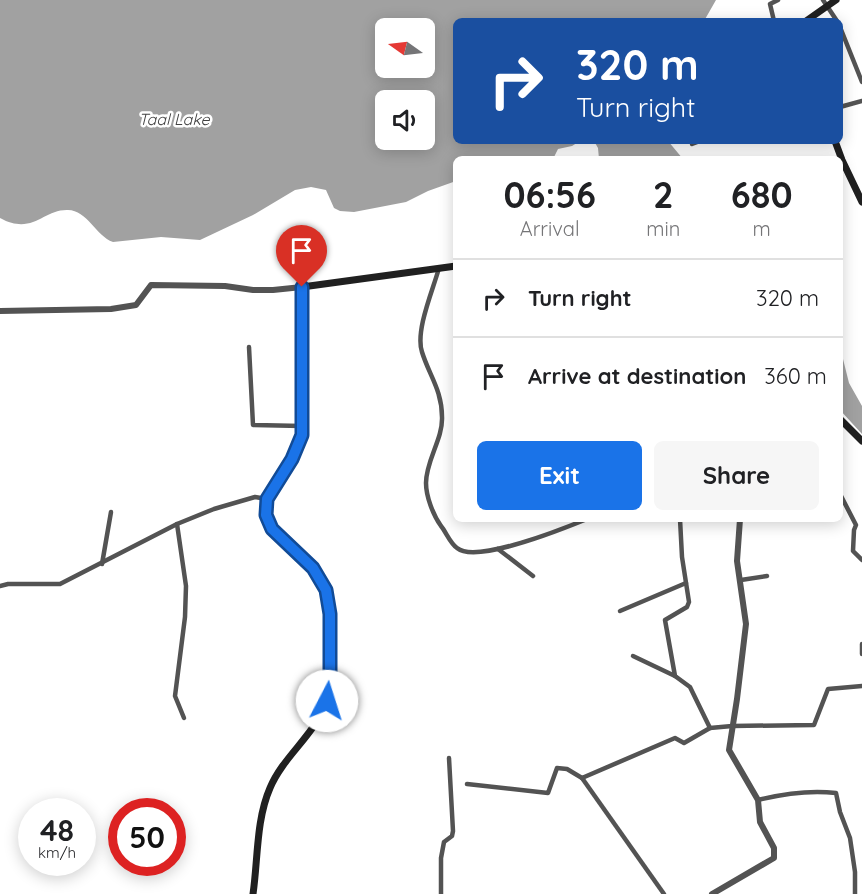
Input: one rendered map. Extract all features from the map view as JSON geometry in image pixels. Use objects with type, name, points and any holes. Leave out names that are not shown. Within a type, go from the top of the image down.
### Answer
[{"type":"main road","points":[[809,18],[825,3],[836,0]]},
{"type":"main road","points":[[843,162],[862,202]]},
{"type":"main road","points":[[253,894],[260,827],[269,790],[278,773],[317,723],[330,689],[330,614],[326,590],[313,568],[268,524],[266,515],[267,499],[296,450],[302,435],[302,287],[453,266]]},
{"type":"main road","points":[[843,421],[862,441]]},
{"type":"street","points":[[773,18],[770,4],[778,0]]},
{"type":"street","points":[[825,3],[835,18]]},
{"type":"street","points":[[843,34],[862,82]]},
{"type":"street","points":[[843,106],[862,100]]},
{"type":"street","points":[[439,268],[422,326],[421,350],[436,383],[442,414],[442,423],[426,483],[437,520],[457,548],[469,552],[498,549],[550,535],[580,522]]},
{"type":"street","points":[[0,311],[111,309],[136,305],[151,285],[273,290],[302,287]]},
{"type":"street","points":[[249,347],[253,424],[302,426]]},
{"type":"street","points":[[0,586],[60,584],[177,524],[214,509],[255,497],[267,499]]},
{"type":"street","points":[[843,500],[856,525]]},
{"type":"street","points":[[102,564],[111,512]]},
{"type":"street","points":[[862,519],[856,525],[852,542],[853,551],[862,560]]},
{"type":"street","points":[[675,676],[665,620],[687,607],[689,602],[680,522]]},
{"type":"street","points":[[712,894],[774,858],[774,848],[760,822],[758,800],[729,750],[746,624],[737,561],[740,522]]},
{"type":"street","points":[[177,524],[186,586],[185,617],[175,696],[184,718]]},
{"type":"street","points":[[498,549],[533,576]]},
{"type":"street","points":[[741,580],[767,576]]},
{"type":"street","points":[[620,611],[686,583]]},
{"type":"street","points":[[862,644],[862,654]]},
{"type":"street","points":[[633,656],[675,676],[690,687],[710,728]]},
{"type":"street","points":[[582,778],[675,738],[684,743],[710,728],[814,725],[828,689],[862,686]]},
{"type":"street","points":[[441,894],[441,853],[444,842],[452,836],[453,831],[449,759]]},
{"type":"street","points":[[467,784],[548,793],[557,768],[567,769],[582,778],[664,894]]},
{"type":"street","points":[[758,800],[820,792],[836,793],[840,812],[850,838],[855,872],[855,894]]},
{"type":"water","name":"Taal Lake","points":[[0,0],[716,0],[706,18],[453,18],[453,144],[575,144],[558,149],[554,156],[453,156],[453,182],[406,202],[354,212],[334,208],[326,190],[311,187],[295,190],[253,215],[200,240],[161,237],[113,242],[101,234],[81,214],[68,210],[51,213],[29,223],[21,224],[0,218]]},
{"type":"water","points":[[596,144],[670,144],[680,156],[599,156]]},
{"type":"water","points":[[843,359],[849,383],[862,406],[862,434],[843,413]]},
{"type":"route","points":[[302,287],[302,435],[292,459],[267,499],[266,515],[272,529],[313,568],[321,578],[326,590],[330,614],[330,689],[327,701]]}]
